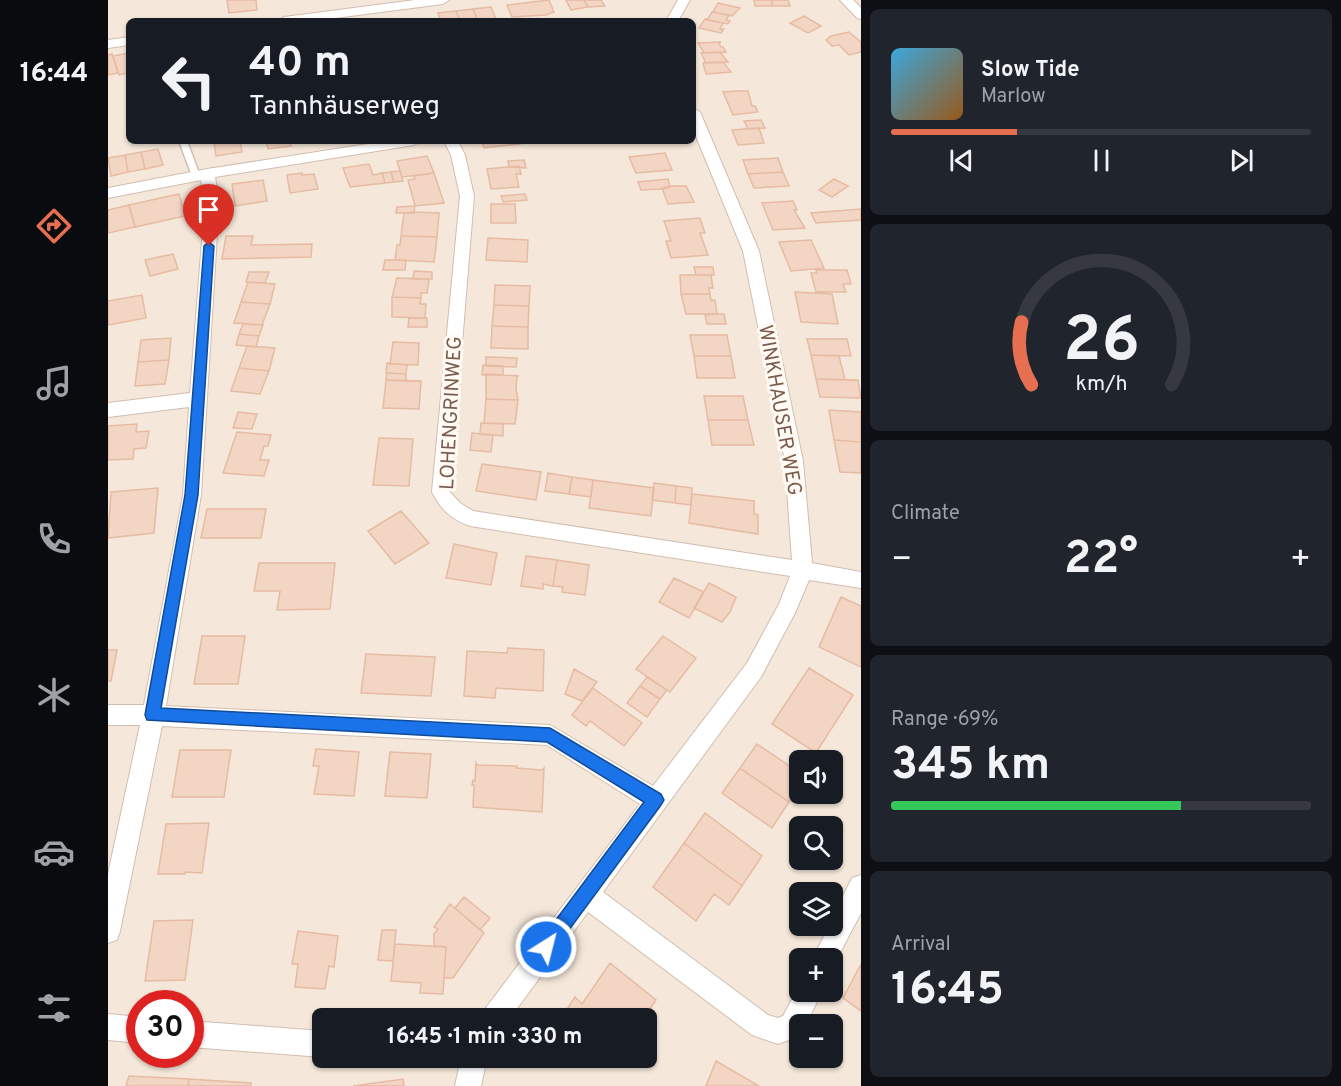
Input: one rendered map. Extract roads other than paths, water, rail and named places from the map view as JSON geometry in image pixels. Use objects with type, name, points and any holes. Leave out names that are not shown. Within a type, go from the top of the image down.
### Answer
[{"type":"street","points":[[307,18],[443,0]]},
{"type":"street","points":[[674,18],[684,0]]},
{"type":"street","points":[[846,0],[861,15]]},
{"type":"street","points":[[108,44],[126,41]]},
{"type":"street","name":"WINKHAUSER WEG","points":[[501,1008],[754,670],[788,607],[803,569],[794,461],[751,251],[696,119]]},
{"type":"street","points":[[108,193],[202,175],[395,144]]},
{"type":"street","name":"LOHENGRINWEG","points":[[452,144],[458,155],[466,196],[441,492],[447,504],[457,513],[470,518],[861,580]]},
{"type":"street","points":[[108,932],[153,715],[192,495],[212,202],[202,175]]},
{"type":"street","points":[[108,410],[198,399]]},
{"type":"street","points":[[108,716],[153,715],[550,735],[656,800]]},
{"type":"street","points":[[831,948],[861,886]]},
{"type":"street","points":[[585,894],[760,1026],[778,1031],[792,1026],[804,1002]]},
{"type":"street","points":[[108,1028],[126,1029]]},
{"type":"street","points":[[204,1035],[312,1043]]},
{"type":"street","points":[[468,1086],[472,1068]]},
{"type":"lane","points":[[185,144],[202,175]]}]
